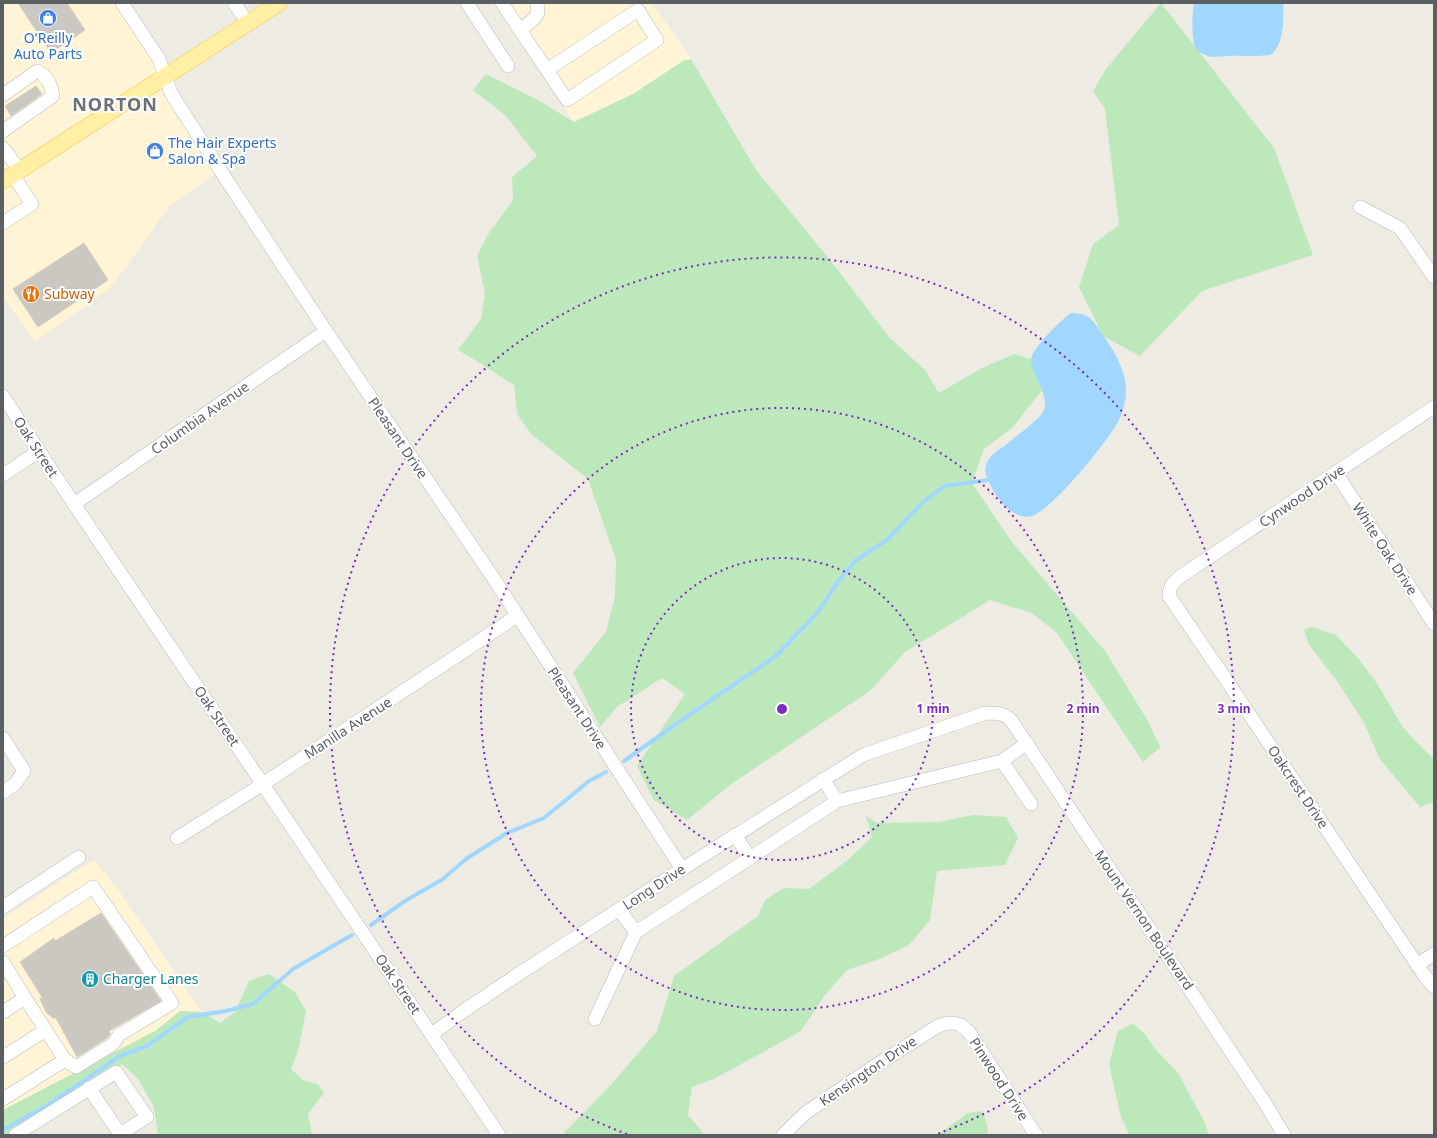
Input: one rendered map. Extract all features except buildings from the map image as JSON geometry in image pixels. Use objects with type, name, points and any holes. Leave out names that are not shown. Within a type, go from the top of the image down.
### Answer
[{"type":"main road","points":[[9,176],[279,3]]},
{"type":"street","name":"Pleasant Drive","points":[[122,3],[159,59],[164,77],[171,93],[181,109],[326,331],[446,507],[682,869]]},
{"type":"street","points":[[234,3],[248,23]]},
{"type":"street","points":[[467,3],[508,66]]},
{"type":"street","points":[[502,3],[567,100],[657,40],[638,10],[547,70]]},
{"type":"street","points":[[520,30],[534,19],[538,13],[537,3]]},
{"type":"street","points":[[3,95],[37,72],[43,74],[51,84],[53,96],[3,131]]},
{"type":"street","points":[[3,148],[6,150],[9,176],[32,204],[3,223]]},
{"type":"street","points":[[1360,207],[1400,228],[1434,277]]},
{"type":"street","name":"Columbia Avenue","points":[[74,504],[326,331]]},
{"type":"street","name":"Oak Street","points":[[3,396],[74,504],[432,1034]]},
{"type":"street","name":"Cynwood Drive","points":[[1171,585],[1181,576],[1434,407]]},
{"type":"street","points":[[3,475],[39,451]]},
{"type":"street","name":"White Oak Drive","points":[[1336,473],[1434,624]]},
{"type":"street","name":"Oakcrest Drive","points":[[1171,585],[1169,596],[1232,687],[1417,965],[1434,988]]},
{"type":"street","name":"Manilla Avenue","points":[[177,838],[263,784],[517,616]]},
{"type":"street","name":"Long Drive","points":[[432,1034],[471,1006],[682,869],[863,755],[986,713],[996,713]]},
{"type":"street","name":"Mount Vernon Boulevard","points":[[996,713],[1005,714],[1012,720],[1267,1106],[1284,1135]]},
{"type":"street","points":[[3,738],[24,771],[15,784],[3,792]]},
{"type":"street","points":[[595,1019],[636,932],[837,801],[1002,761],[1027,743]]},
{"type":"street","points":[[1002,761],[1031,804]]},
{"type":"street","points":[[824,779],[837,801]]},
{"type":"street","points":[[735,835],[750,858]]},
{"type":"street","points":[[3,907],[79,857]]},
{"type":"street","points":[[3,946],[93,887],[172,1003],[119,1035],[114,1044],[76,1067],[65,1060],[3,962]]},
{"type":"street","points":[[619,910],[636,932]]},
{"type":"street","points":[[1417,965],[1434,954]]},
{"type":"street","points":[[3,1012],[25,998]]},
{"type":"street","name":"Kensington Drive","points":[[784,1135],[796,1121],[807,1112],[930,1031],[947,1023],[961,1025]]},
{"type":"street","name":"Pinwood Drive","points":[[961,1025],[969,1032],[1036,1135]]},
{"type":"street","points":[[3,1057],[46,1030]]},
{"type":"street","points":[[432,1034],[499,1135]]},
{"type":"street","points":[[3,1099],[65,1060]]},
{"type":"street","points":[[14,1135],[88,1088],[116,1072],[147,1117],[120,1134],[88,1088]]},
{"type":"shaded area","points":[[3,3],[122,3],[220,170],[169,207],[111,288],[35,342],[3,297]]},
{"type":"shaded area","points":[[493,3],[652,3],[691,59],[683,61],[633,94],[574,122]]},
{"type":"shaded area","points":[[94,860],[117,888],[202,1012],[180,1011],[155,1031],[3,1110],[3,918]]},
{"type":"green space","points":[[1161,3],[1274,148],[1313,255],[1202,291],[1140,356],[1103,336],[1079,287],[1093,244],[1119,225],[1105,109],[1093,91],[1106,69]]},
{"type":"green space","points":[[691,59],[756,170],[830,260],[889,337],[925,370],[939,393],[980,369],[1014,354],[1031,359],[1035,374],[1042,390],[1012,428],[984,449],[972,483],[1011,541],[1105,651],[1148,721],[1160,747],[1143,762],[1057,633],[1032,613],[990,600],[905,652],[871,690],[730,785],[687,820],[654,800],[637,766],[685,694],[662,678],[617,707],[600,727],[573,673],[606,632],[615,596],[616,560],[588,479],[531,434],[517,414],[514,385],[458,350],[481,319],[485,293],[477,256],[489,233],[513,200],[512,177],[537,156],[506,116],[473,90],[486,74],[538,100],[574,122],[633,94],[683,61]]},
{"type":"green space","points":[[1312,627],[1336,635],[1358,658],[1378,685],[1402,726],[1434,759],[1434,802],[1420,807],[1380,759],[1363,721],[1337,681],[1309,645],[1304,630]]},
{"type":"green space","points":[[973,815],[1006,817],[1018,838],[1005,865],[937,871],[930,920],[909,945],[877,960],[847,970],[824,996],[801,1031],[714,1079],[692,1087],[688,1115],[705,1135],[562,1135],[610,1086],[657,1031],[674,976],[758,916],[765,900],[784,888],[809,889],[849,859],[872,837],[866,816],[877,823],[939,822]]},
{"type":"green space","points":[[269,974],[295,992],[306,1011],[298,1051],[291,1069],[304,1081],[318,1084],[324,1093],[308,1114],[312,1135],[158,1135],[154,1107],[138,1079],[122,1064],[10,1133],[3,1135],[3,1110],[155,1031],[180,1011],[202,1012],[220,1023],[235,1012],[249,981]]},
{"type":"green space","points":[[1133,1024],[1145,1034],[1156,1050],[1178,1073],[1204,1121],[1209,1135],[1129,1135],[1120,1114],[1109,1064],[1118,1031]]},
{"type":"green space","points":[[983,1111],[988,1129],[987,1135],[937,1135],[968,1113]]},
{"type":"water","points":[[1194,3],[1283,3],[1282,29],[1277,48],[1270,55],[1259,56],[1212,57],[1201,53],[1196,49],[1193,39],[1192,20]]},
{"type":"water","points":[[1071,313],[1084,315],[1092,320],[1113,350],[1120,363],[1126,384],[1124,406],[1119,420],[1104,443],[1066,488],[1041,511],[1032,516],[1022,516],[1007,508],[997,496],[986,475],[986,464],[995,453],[1031,425],[1043,412],[1045,400],[1034,372],[1031,359],[1042,341],[1054,327]]},
{"type":"waterway","points":[[624,761],[776,656],[818,612],[837,583],[856,560],[887,540],[923,502],[945,486],[988,480]]},
{"type":"waterway","points":[[371,925],[405,901],[443,879],[466,859],[507,833],[544,818],[589,781],[606,772]]},
{"type":"waterway","points":[[3,1130],[48,1105],[120,1056],[147,1046],[188,1017],[226,1011],[253,1004],[293,969],[352,935]]},
{"type":"place","name":"O'Reilly Auto Parts","points":[[48,18]]},
{"type":"place","name":"The Hair Experts Salon & Spa","points":[[155,151]]},
{"type":"place","name":"Subway","points":[[31,294]]},
{"type":"place","name":"Charger Lanes","points":[[90,979]]},
{"type":"district","name":"NORTON","points":[[115,105]]}]
